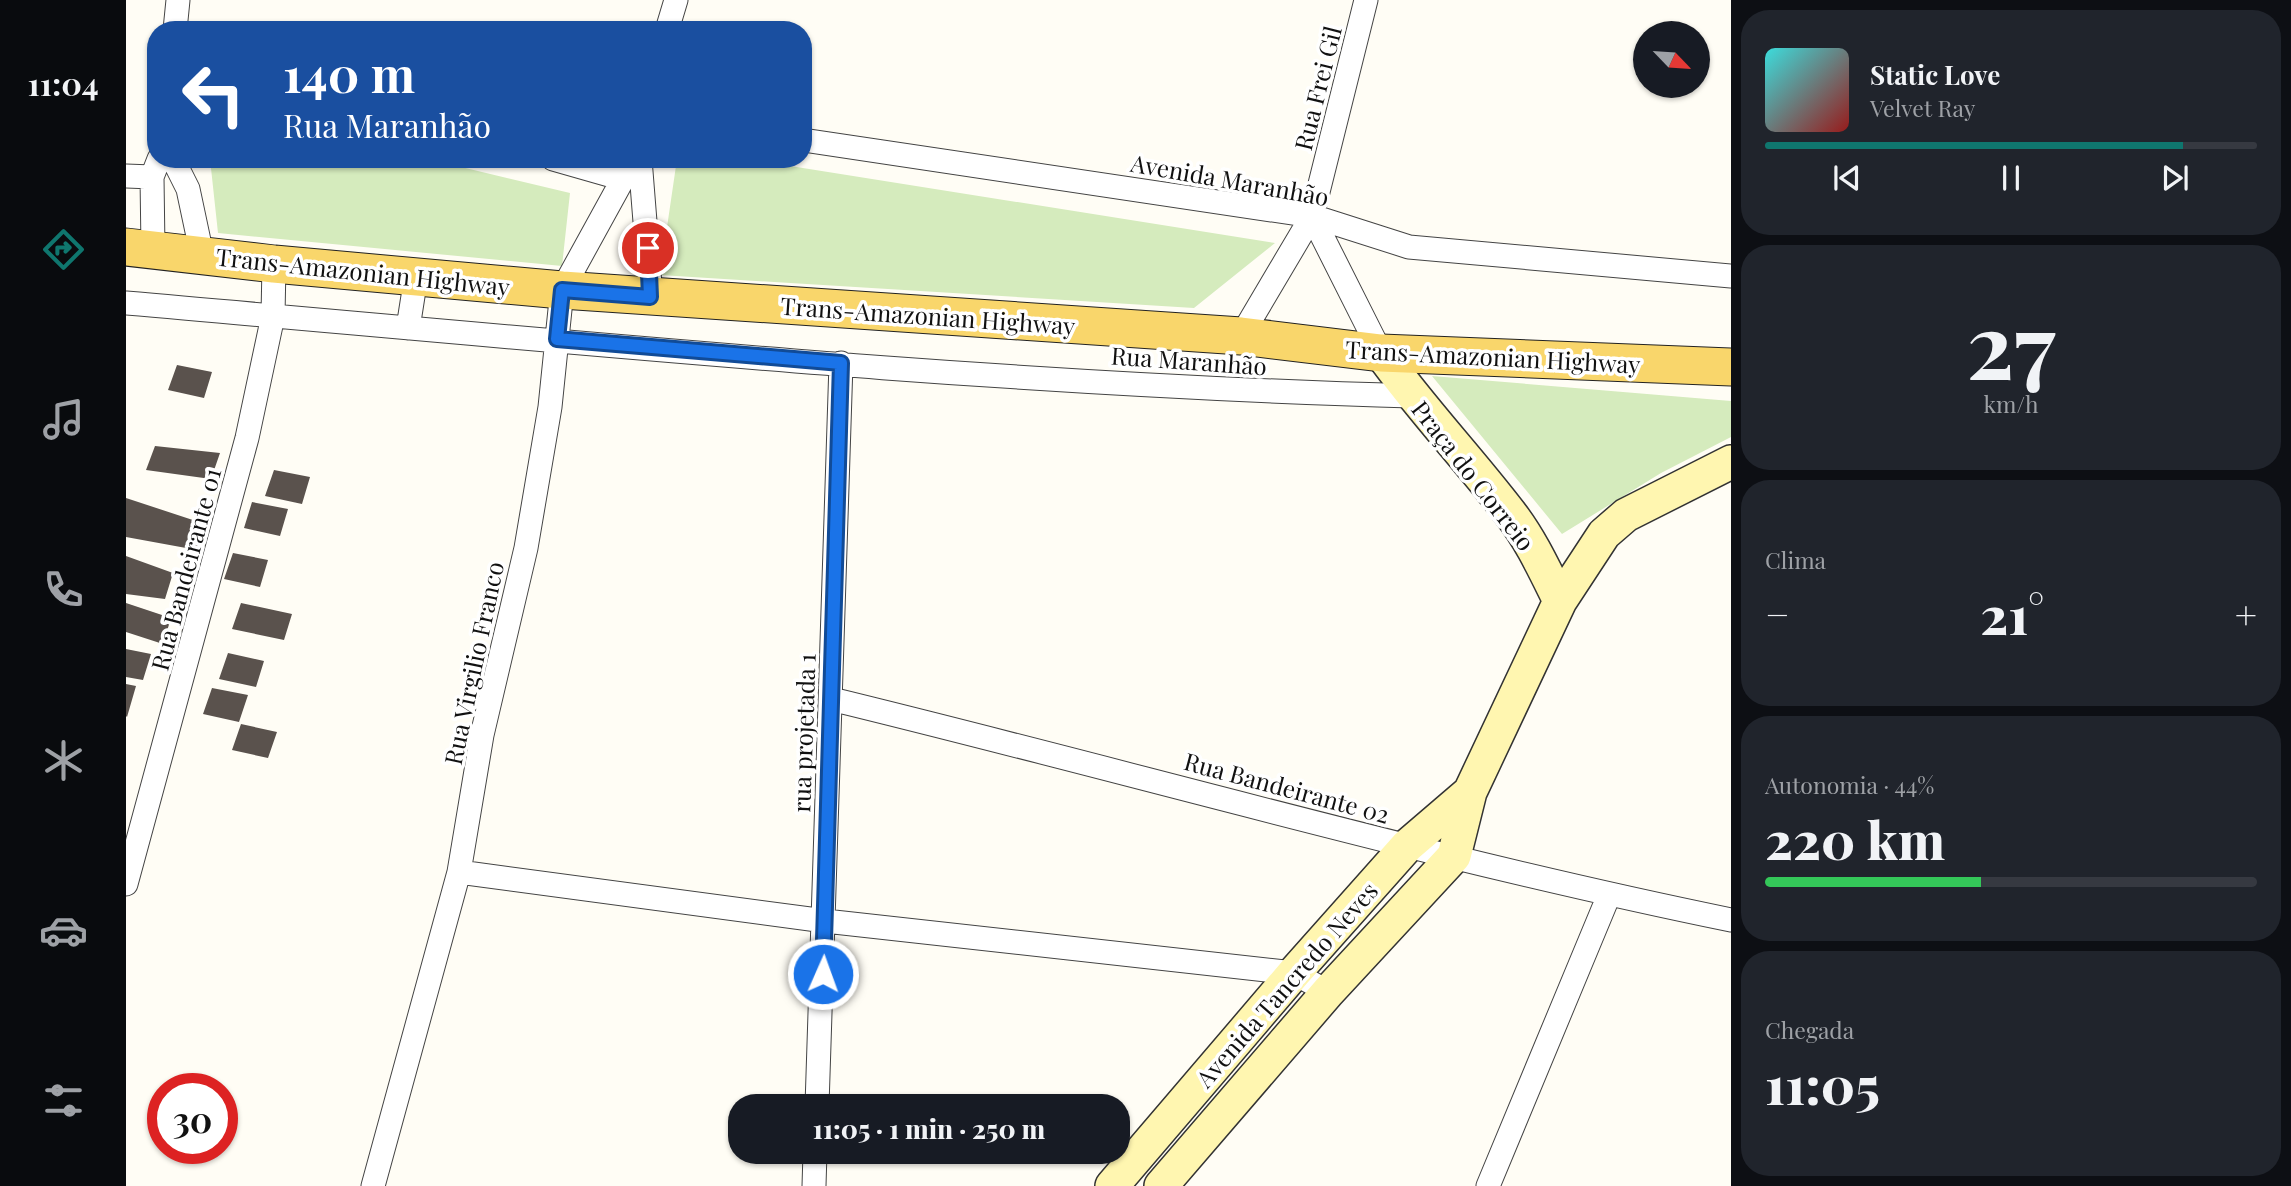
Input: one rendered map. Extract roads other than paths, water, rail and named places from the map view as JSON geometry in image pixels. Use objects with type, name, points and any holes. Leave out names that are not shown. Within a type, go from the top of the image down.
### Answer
[{"type":"main road","name":"Trans-Amazonian Highway","points":[[140,248],[274,264],[562,290],[1241,336],[1381,353],[1731,367]]},
{"type":"main road","name":"Praça do Correio","points":[[1381,353],[1412,396],[1511,514],[1538,555],[1560,601]]},
{"type":"main road","name":"Avenida Tancredo Neves","points":[[1161,1186],[1328,992],[1454,856],[1470,792],[1560,601],[1597,544],[1626,515],[1731,462]]},
{"type":"main road","name":"Avenida Tancredo Neves","points":[[1112,1186],[1294,973],[1408,846],[1470,792]]},
{"type":"street","points":[[176,21],[178,0]]},
{"type":"street","points":[[670,21],[676,0]]},
{"type":"street","name":"Rua Frei Gil","points":[[1241,336],[1312,216],[1366,0]]},
{"type":"street","name":"Avenida Maranhão","points":[[812,140],[1312,216],[1409,247],[1731,276]]},
{"type":"street","points":[[126,176],[155,168],[140,248]]},
{"type":"street","points":[[178,168],[188,189],[202,255]]},
{"type":"street","points":[[641,168],[650,297]]},
{"type":"street","name":"Rua Virgilio Franco","points":[[373,1186],[459,872],[482,735],[526,548],[550,407],[562,290],[629,169]]},
{"type":"street","points":[[1312,216],[1381,353]]},
{"type":"street","name":"Rua Bandeirante 01","points":[[126,884],[247,438],[273,316],[274,264]]},
{"type":"street","points":[[408,328],[416,277]]},
{"type":"street","name":"Rua Maranhão","points":[[126,303],[841,363],[1251,391],[1412,396]]},
{"type":"street","name":"rua projetada 1","points":[[818,1094],[841,363]]},
{"type":"street","name":"Rua Bandeirante 02","points":[[831,699],[1408,846],[1609,895],[1731,920]]},
{"type":"street","points":[[459,872],[825,921],[1294,973],[1328,992]]},
{"type":"street","points":[[1488,1186],[1609,895]]},
{"type":"street","points":[[814,1186],[815,1164]]}]
